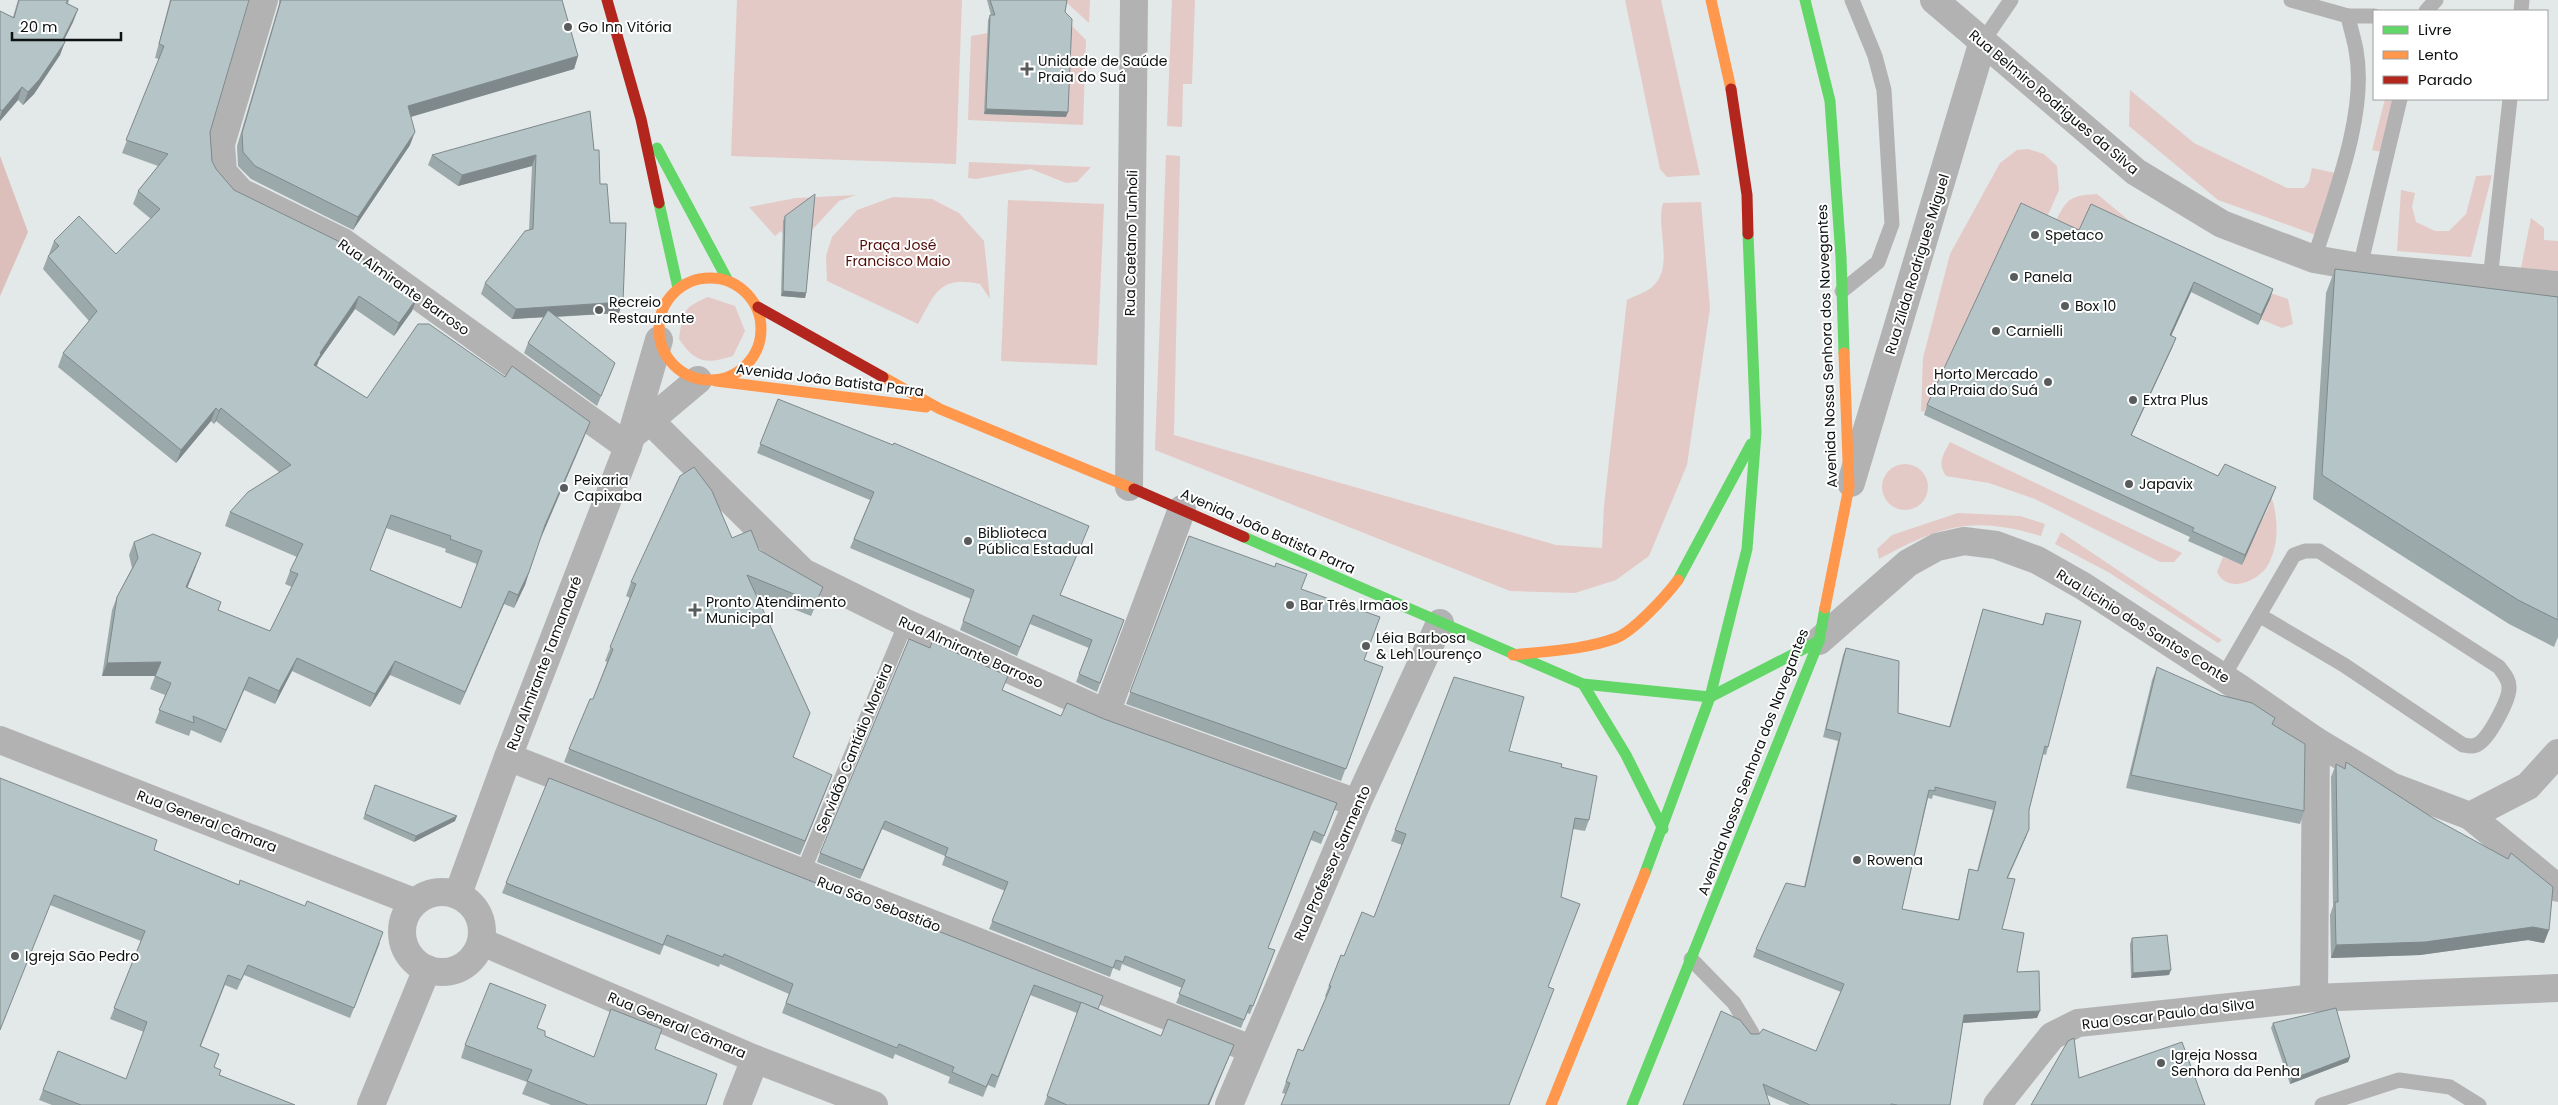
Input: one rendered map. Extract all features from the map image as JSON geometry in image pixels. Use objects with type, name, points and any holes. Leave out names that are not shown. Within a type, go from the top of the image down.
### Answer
[{"type":"main road","points":[[607,0],[640,118],[678,288]]},
{"type":"main road","points":[[1550,1105],[1662,829],[1710,697],[1747,548],[1756,433],[1747,195],[1732,95],[1711,0]]},
{"type":"main road","name":"Avenida Nossa Senhora dos Navegantes","points":[[1632,1105],[1819,641],[1849,487],[1842,291],[1830,101],[1806,0]]},
{"type":"main road","points":[[640,118],[727,279]]},
{"type":"main road","points":[[704,277],[727,279],[747,292],[758,308],[762,330],[758,350],[738,373],[707,380],[682,373],[665,355],[659,340],[660,318],[666,301],[678,288],[704,277]]},
{"type":"main road","name":"Avenida João Batista Parra","points":[[758,308],[940,409],[1129,486],[1583,684],[1710,697]]},
{"type":"main road","name":"Avenida João Batista Parra","points":[[707,380],[940,409]]},
{"type":"main road","points":[[1513,655],[1589,645],[1618,637],[1656,606],[1678,581],[1756,433]]},
{"type":"main road","points":[[1710,697],[1819,641]]},
{"type":"main road","points":[[1583,684],[1610,724],[1632,763],[1662,829]]},
{"type":"street","name":"Rua Almirante Barroso","points":[[264,0],[220,144],[223,172],[241,192],[342,242],[638,428],[803,572],[906,623],[1106,713],[1357,803]]},
{"type":"street","name":"Rua Caetano Tunholi","points":[[1129,486],[1134,0]]},
{"type":"street","name":"Rua Belmiro Rodrigues da Silva","points":[[1934,0],[2136,172],[2222,224],[2314,259],[2360,267],[2558,285]]},
{"type":"street","name":"Rua Zilda Rodrigues Miguel","points":[[1849,487],[1982,41]]},
{"type":"street","name":"Rua Almirante Tamandaré","points":[[458,894],[508,757],[638,428],[659,340]]},
{"type":"street","name":"Rua Almirante Tamandaré","points":[[638,428],[707,380]]},
{"type":"street","points":[[1106,713],[1182,509]]},
{"type":"street","name":"Rua Licinio dos Santos Conte","points":[[1819,641],[1908,563],[1937,547],[1964,541],[1996,545],[2037,560],[2083,586],[2223,677],[2316,741],[2391,786],[2470,816],[2558,888]]},
{"type":"street","name":"Rua Professor Sarmento","points":[[1229,1105],[1251,1049],[1357,803],[1440,623]]},
{"type":"street","name":"Rua General Câmara","points":[[0,740],[414,902]]},
{"type":"street","points":[[2314,998],[2316,741]]},
{"type":"street","points":[[2470,816],[2528,786],[2558,753]]},
{"type":"street","name":"Rua São Sebastião","points":[[508,757],[1251,1049]]},
{"type":"street","points":[[442,891],[458,894],[470,902],[479,913],[483,927],[482,942],[476,955],[467,965],[455,971],[441,973],[428,970],[414,961],[405,948],[402,932],[405,916],[414,902],[427,894],[442,891]]},
{"type":"street","name":"Rua General Câmara","points":[[482,942],[755,1059],[874,1105]]},
{"type":"street","points":[[371,1105],[428,970]]},
{"type":"street","name":"Rua Oscar Paulo da Silva","points":[[1997,1105],[2052,1036],[2078,1023],[2314,998],[2558,988]]},
{"type":"street","points":[[737,1105],[755,1059]]},
{"type":"lane","points":[[1842,291],[1878,262],[1892,224],[1884,90],[1875,56],[1852,0]]},
{"type":"lane","points":[[1982,41],[2011,0]]},
{"type":"lane","points":[[2291,0],[2348,16],[2373,16]]},
{"type":"lane","points":[[2427,10],[2436,0]]},
{"type":"lane","points":[[2314,259],[2347,158],[2357,96],[2357,51],[2348,16]]},
{"type":"lane","points":[[2360,267],[2400,100]]},
{"type":"lane","points":[[2490,280],[2510,100]]},
{"type":"lane","points":[[2223,677],[2294,554],[2305,551],[2319,551],[2499,667],[2508,678],[2510,690],[2506,706],[2480,744],[2473,746],[2463,745],[2344,665],[2259,615]]},
{"type":"lane","name":"Servidão Cantídio Moreira","points":[[802,874],[906,623]]},
{"type":"lane","points":[[1691,959],[1734,1003],[1752,1033]]},
{"type":"lane","points":[[2322,1105],[2399,1080],[2450,1087],[2479,1105]]},
{"type":"green space","points":[[737,0],[962,0],[956,164],[731,156]]},
{"type":"green space","points":[[1066,0],[1090,0],[1089,23],[1066,2]]},
{"type":"green space","points":[[1172,0],[1195,0],[1192,84],[1183,84],[1182,127],[1167,126]]},
{"type":"green space","points":[[1625,0],[1661,0],[1700,175],[1667,177],[1660,169]]},
{"type":"green space","points":[[1070,24],[1086,40],[1083,125],[968,120],[971,36],[988,33],[985,114],[1066,117]]},
{"type":"green space","points":[[2130,90],[2194,143],[2287,188],[2304,188],[2309,182],[2312,168],[2340,174],[2316,235],[2218,200],[2129,126]]},
{"type":"green space","points":[[2385,100],[2397,100],[2386,153],[2372,150]]},
{"type":"green space","points":[[2028,149],[2044,154],[2057,166],[2059,190],[2047,217],[2020,205],[1924,412],[1921,411],[1923,358],[1950,254],[2000,163],[2017,150]]},
{"type":"green space","points":[[1166,155],[1180,156],[1174,435],[1556,545],[1602,548],[1604,506],[1627,300],[1651,288],[1658,280],[1662,270],[1664,259],[1661,213],[1663,203],[1701,202],[1710,308],[1687,465],[1649,556],[1616,580],[1575,593],[1510,591],[1155,450]]},
{"type":"green space","points":[[969,162],[1091,167],[1077,182],[1066,183],[1031,169],[976,179],[968,178]]},
{"type":"green space","points":[[2492,175],[2471,257],[2397,251],[2401,190],[2415,193],[2412,207],[2416,222],[2435,231],[2449,231],[2466,214],[2476,176]]},
{"type":"green space","points":[[2097,194],[2155,242],[2229,279],[2288,299],[2293,324],[2282,328],[2260,319],[2085,217],[2079,232],[2055,222],[2070,200],[2075,197]]},
{"type":"green space","points":[[856,195],[839,201],[810,232],[786,238],[781,231],[775,236],[749,207],[796,198]]},
{"type":"green space","name":"Praça José Francisco Maio","points":[[893,197],[932,199],[959,213],[984,241],[990,299],[980,284],[956,282],[947,285],[940,289],[929,303],[918,324],[827,281],[826,256],[832,237],[857,210]]},
{"type":"green space","points":[[1008,200],[1104,204],[1097,365],[1001,361]]},
{"type":"green space","points":[[2531,218],[2544,228],[2544,240],[2558,241],[2558,271],[2521,268]]},
{"type":"green space","points":[[708,297],[735,306],[745,331],[733,356],[709,361],[702,360],[691,353],[679,339],[685,312],[693,304]]},
{"type":"green space","points":[[1950,442],[2182,553],[2174,562],[2160,562],[2035,499],[1989,483],[1946,476],[1941,463]]},
{"type":"green space","points":[[1905,464],[1918,468],[1924,474],[1928,487],[1924,500],[1918,506],[1905,510],[1892,506],[1886,500],[1882,487],[1886,474],[1892,468]]},
{"type":"green space","points":[[2221,478],[2272,499],[2274,506],[2277,531],[2272,556],[2265,569],[2259,575],[2244,583],[2228,583],[2217,572],[2223,557],[2241,564],[2270,504]]},
{"type":"green space","points":[[1958,513],[2020,516],[2045,524],[2041,536],[1995,526],[1975,525],[1957,527],[1921,539],[1879,559],[1877,549],[1892,535]]},
{"type":"green space","points":[[2061,532],[2222,640],[2218,643],[2108,572],[2055,544]]},
{"type":"shaded area","points":[[0,156],[28,232],[0,296]]},
{"type":"building","points":[[19,0],[68,0],[66,3],[78,9],[63,39],[65,42],[39,80],[28,92],[22,87],[2,111],[0,109],[0,11],[14,18]]},
{"type":"building","points":[[171,0],[249,0],[210,132],[212,161],[216,169],[234,190],[340,242],[417,298],[399,323],[359,296],[320,353],[314,365],[367,398],[418,324],[429,324],[505,377],[512,366],[590,422],[545,525],[529,572],[518,595],[509,591],[465,692],[395,661],[375,694],[297,658],[279,691],[249,677],[226,730],[193,716],[194,723],[159,710],[171,683],[155,676],[161,662],[107,663],[117,597],[138,558],[134,542],[153,534],[201,553],[186,587],[221,602],[218,610],[270,631],[298,574],[290,571],[303,544],[230,512],[248,492],[291,465],[221,408],[219,411],[216,408],[181,450],[63,353],[97,311],[48,256],[59,246],[54,241],[79,216],[116,254],[160,209],[138,191],[168,154],[126,140],[164,46],[159,44]],"holes":[[[391,515],[451,536],[450,539],[482,551],[461,608],[370,570]]]},
{"type":"building","points":[[281,0],[562,0],[578,56],[408,106],[415,132],[358,217],[255,166],[243,152],[242,133]]},
{"type":"building","name":"Unidade de Saúde Praia do Suá","points":[[990,0],[1067,0],[1065,12],[1072,19],[1068,112],[986,109],[990,15],[995,15]]},
{"type":"building","points":[[590,111],[594,150],[599,150],[600,184],[607,184],[610,223],[626,223],[623,302],[516,309],[485,283],[525,231],[533,229],[536,155],[462,175],[432,155]]},
{"type":"building","points":[[815,194],[806,293],[783,291],[785,216]]},
{"type":"building","name":"Horto Mercado da Praia do Suá","points":[[2021,203],[2079,230],[2091,204],[2273,289],[2261,315],[2194,282],[2170,335],[2176,338],[2131,435],[2218,476],[2225,464],[2276,487],[2245,555],[2192,531],[2194,528],[1927,405]]},
{"type":"building","points":[[2335,269],[2558,297],[2558,620],[2518,600],[2322,475]]},
{"type":"building","points":[[548,310],[615,363],[601,396],[528,343]]},
{"type":"building","points":[[778,399],[893,445],[894,443],[1089,526],[1060,595],[1124,620],[1100,683],[1079,674],[1092,640],[1033,615],[1020,647],[963,621],[974,590],[854,539],[874,492],[760,444]]},
{"type":"building","points":[[694,467],[712,491],[732,538],[751,530],[759,550],[823,587],[816,603],[747,575],[810,713],[793,757],[832,775],[805,841],[569,749],[590,699],[593,699],[613,649],[610,647],[636,584],[631,582],[680,476]]},
{"type":"building","points":[[1189,536],[1275,567],[1276,563],[1307,574],[1301,589],[1380,617],[1364,660],[1383,667],[1346,769],[1130,692]]},
{"type":"building","points":[[1983,609],[2043,625],[2046,613],[2081,621],[2048,747],[2045,746],[2029,810],[2029,829],[2007,878],[2015,879],[2002,929],[2024,933],[2017,972],[2039,971],[2040,1011],[1964,1015],[1950,1105],[1810,1105],[1763,1084],[1770,1105],[1683,1105],[1721,1011],[1740,1020],[1751,1034],[1759,1034],[1763,1029],[1816,1051],[1844,984],[1756,949],[1786,883],[1805,887],[1841,733],[1826,729],[1846,648],[1899,661],[1898,713],[1950,727]],"holes":[[[1935,787],[1996,802],[1978,871],[1969,869],[1959,920],[1902,909],[1929,790],[1935,791]]]},
{"type":"building","points":[[909,639],[930,648],[932,642],[1008,676],[1002,690],[1061,716],[1067,703],[1104,719],[1337,803],[1324,836],[1314,831],[1268,948],[1275,950],[1253,1006],[1250,1005],[1244,1020],[1179,994],[1185,980],[1125,956],[1123,962],[1116,960],[1113,968],[992,921],[1008,882],[945,856],[948,848],[885,821],[863,870],[820,853]]},
{"type":"building","points":[[2157,667],[2220,695],[2252,703],[2275,718],[2272,724],[2305,744],[2304,811],[2131,775]]},
{"type":"building","points":[[1454,677],[1524,697],[1509,751],[1562,764],[1561,767],[1597,776],[1589,820],[1575,818],[1561,897],[1580,904],[1548,987],[1554,989],[1509,1105],[1281,1105],[1290,1083],[1286,1082],[1298,1049],[1303,1051],[1331,986],[1329,986],[1341,955],[1344,956],[1362,912],[1374,917],[1406,834],[1395,830]]},
{"type":"building","points":[[2346,762],[2433,818],[2508,859],[2511,853],[2553,887],[2549,930],[2533,927],[2425,942],[2336,945],[2335,902],[2338,902],[2336,764],[2345,769]]},
{"type":"building","points":[[0,778],[157,840],[154,850],[239,885],[240,880],[305,906],[307,901],[383,932],[354,1008],[248,965],[241,980],[228,975],[200,1046],[219,1054],[214,1067],[221,1070],[219,1075],[295,1105],[81,1105],[43,1090],[58,1051],[126,1079],[147,1022],[114,1008],[145,931],[54,895],[0,1030]]},
{"type":"building","points":[[549,778],[1103,996],[1098,1009],[1034,985],[998,1077],[992,1074],[986,1087],[952,1072],[954,1067],[899,1044],[897,1048],[786,1003],[793,984],[724,954],[723,957],[667,935],[663,945],[506,883]]},
{"type":"building","points":[[375,785],[457,816],[416,836],[365,814]]},
{"type":"building","points":[[2167,935],[2171,970],[2133,973],[2132,938]]},
{"type":"building","points":[[490,983],[546,1005],[537,1028],[545,1031],[545,1036],[594,1057],[611,1009],[662,1029],[655,1049],[717,1074],[706,1105],[588,1105],[527,1081],[532,1070],[465,1045]]},
{"type":"building","points":[[1081,1002],[1161,1036],[1168,1019],[1234,1045],[1208,1105],[1067,1105],[1047,1096]]},
{"type":"building","points":[[2336,1008],[2350,1057],[2292,1079],[2273,1023]]},
{"type":"building","points":[[2074,1038],[2079,1078],[2182,1042],[2205,1105],[2031,1105],[2068,1041]]},
{"type":"traffic: fast","points":[[1805,0],[1830,101],[1841,257],[1844,353]]},
{"type":"traffic: fast","points":[[657,148],[727,279]]},
{"type":"traffic: fast","points":[[659,203],[678,288]]},
{"type":"traffic: fast","points":[[1645,873],[1710,697],[1747,549],[1756,433],[1748,234]]},
{"type":"traffic: fast","points":[[1678,580],[1751,444]]},
{"type":"traffic: fast","points":[[1244,537],[1583,684],[1710,697]]},
{"type":"traffic: fast","points":[[1632,1105],[1819,641],[1825,608]]},
{"type":"traffic: fast","points":[[1710,697],[1819,641]]},
{"type":"traffic: fast","points":[[1583,684],[1626,755],[1663,829]]},
{"type":"traffic: slow","points":[[1711,0],[1731,89]]},
{"type":"traffic: slow","points":[[710,278],[730,282],[746,293],[757,309],[761,329],[757,349],[746,365],[730,376],[710,380],[690,376],[674,365],[663,349],[659,329],[663,309],[674,293],[690,282],[710,278]]},
{"type":"traffic: slow","points":[[1825,608],[1849,487],[1844,353]]},
{"type":"traffic: slow","points":[[883,377],[940,409],[1134,489]]},
{"type":"traffic: slow","points":[[716,381],[926,407]]},
{"type":"traffic: slow","points":[[1513,655],[1578,648],[1616,638],[1640,621],[1658,604],[1678,580]]},
{"type":"traffic: slow","points":[[1551,1105],[1645,873]]},
{"type":"traffic: jam","points":[[607,0],[641,119],[659,203]]},
{"type":"traffic: jam","points":[[1731,89],[1747,195],[1748,234]]},
{"type":"traffic: jam","points":[[758,307],[883,377]]},
{"type":"traffic: jam","points":[[1134,489],[1244,537]]},
{"type":"place","name":"Go Inn Vitória","points":[[568,27]]},
{"type":"place","name":"Unidade de Saúde Praia do Suá","points":[[1027,69]]},
{"type":"place","name":"Spetaco","points":[[2035,235]]},
{"type":"place","name":"Panela","points":[[2014,277]]},
{"type":"place","name":"Box 10","points":[[2065,306]]},
{"type":"place","name":"Recreio Restaurante","points":[[599,310]]},
{"type":"place","name":"Carnielli","points":[[1996,331]]},
{"type":"place","name":"Horto Mercado da Praia do Suá","points":[[2048,382]]},
{"type":"place","name":"Extra Plus","points":[[2133,400]]},
{"type":"place","name":"Japavix","points":[[2129,484]]},
{"type":"place","name":"Peixaria Capixaba","points":[[564,488]]},
{"type":"place","name":"Biblioteca Pública Estadual","points":[[968,541]]},
{"type":"place","name":"Bar Três Irmãos","points":[[1290,605]]},
{"type":"place","name":"Pronto Atendimento Municipal","points":[[695,610]]},
{"type":"place","name":"Léia Barbosa & Leh Lourenço","points":[[1366,646]]},
{"type":"place","name":"Rowena","points":[[1857,860]]},
{"type":"place","name":"Igreja São Pedro","points":[[15,956]]},
{"type":"place","name":"Igreja Nossa Senhora da Penha","points":[[2161,1063]]}]
